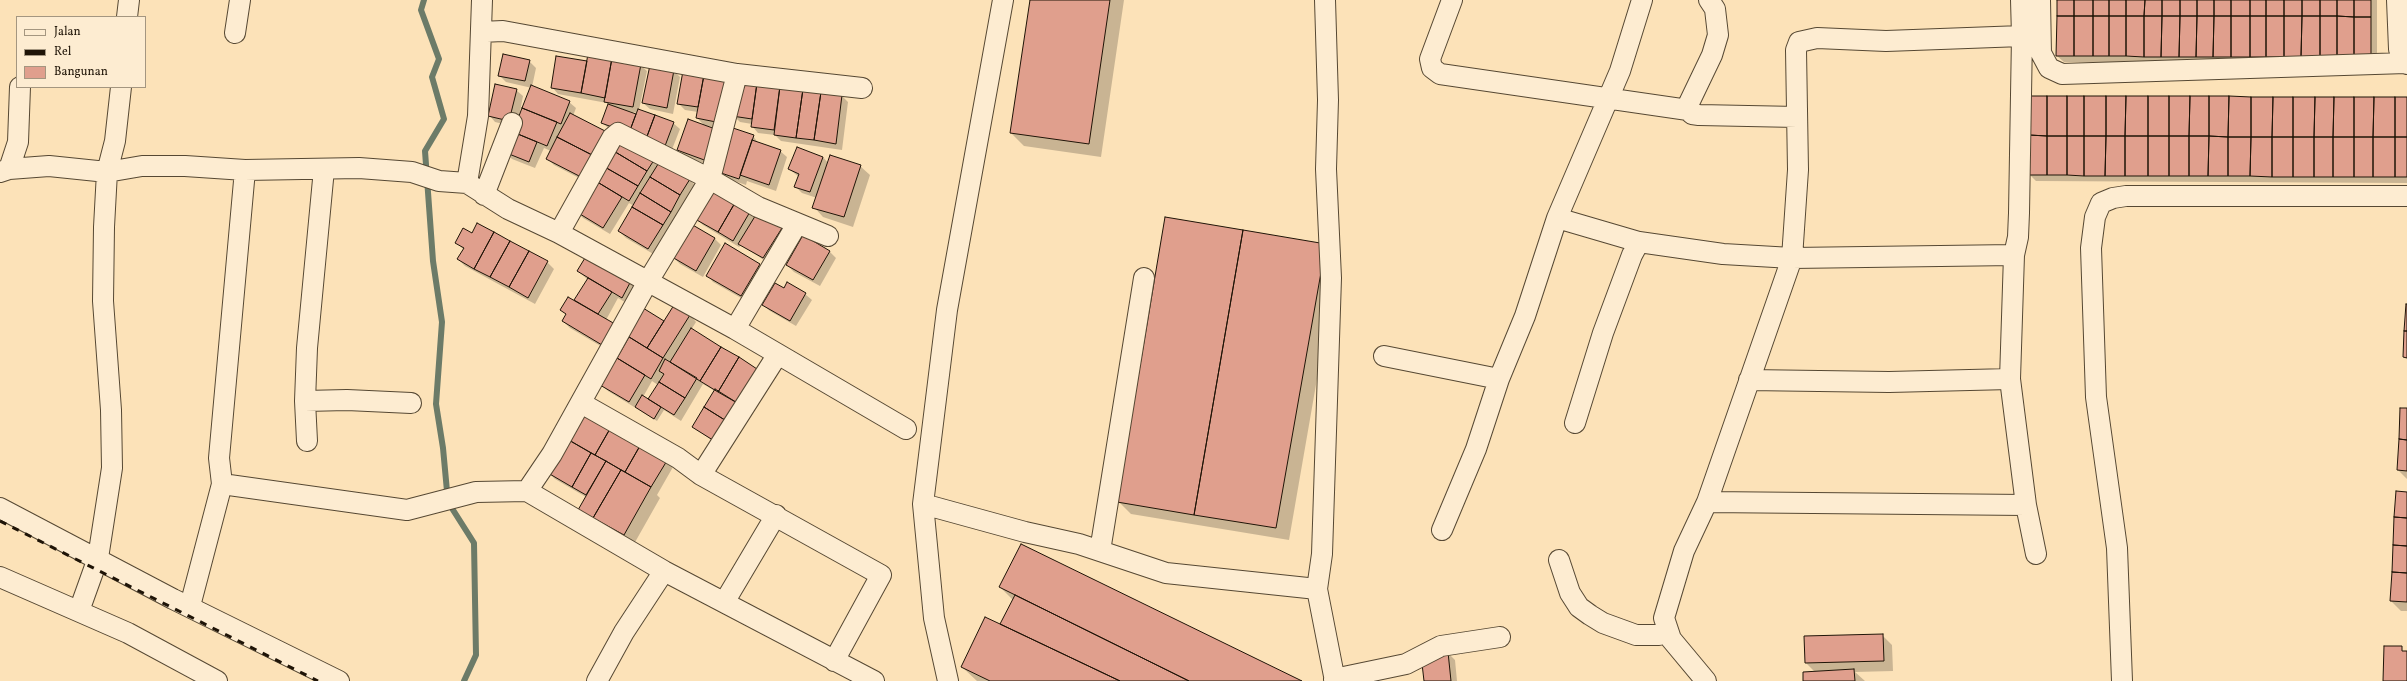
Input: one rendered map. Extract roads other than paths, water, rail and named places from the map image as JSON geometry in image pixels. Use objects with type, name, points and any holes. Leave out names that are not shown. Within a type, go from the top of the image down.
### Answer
[{"type":"street","points":[[127,16],[129,0]]},
{"type":"street","points":[[234,33],[240,0]]},
{"type":"street","points":[[467,182],[478,116],[482,0]]},
{"type":"street","points":[[948,681],[934,618],[923,504],[948,310],[1003,0]]},
{"type":"street","points":[[1325,0],[1328,100],[1326,169],[1331,278],[1322,554],[1317,589],[1334,680],[1406,664],[1441,646],[1500,637]]},
{"type":"street","points":[[1452,0],[1430,54],[1431,64],[1436,72],[1688,110],[1699,115],[1797,117]]},
{"type":"street","points":[[1442,530],[1476,449],[1500,379],[1525,316],[1538,269],[1557,218],[1608,99],[1642,0]]},
{"type":"street","points":[[1688,110],[1689,103],[1712,55],[1718,35],[1715,10],[1709,0]]},
{"type":"street","points":[[2021,0],[2022,36],[2019,212],[2018,237],[2014,255],[2010,379],[2026,505],[2036,554]]},
{"type":"street","points":[[2040,0],[2041,53],[2049,68],[2062,74],[2406,64],[2399,48],[2397,0]]},
{"type":"street","points":[[481,32],[503,32],[737,74],[862,88]]},
{"type":"street","points":[[1706,681],[1666,631],[1664,618],[1684,551],[1707,502],[1748,380],[1792,258],[1798,170],[1796,50],[1799,42],[1808,39],[1886,41],[2022,36]]},
{"type":"street","points":[[527,491],[581,403],[646,283],[710,179],[737,74]]},
{"type":"street","points":[[4,171],[18,142],[20,88]]},
{"type":"street","points":[[79,611],[98,558],[113,449],[103,300],[106,172],[115,141],[122,88]]},
{"type":"street","points":[[484,195],[512,123]]},
{"type":"street","points":[[559,233],[612,138],[618,133],[710,179],[758,208],[828,236]]},
{"type":"street","points":[[4,171],[49,166],[106,172],[142,166],[185,166],[245,170],[359,168],[412,172],[439,181],[467,182],[484,195],[559,233],[646,283],[734,329],[906,429]]},
{"type":"street","points":[[307,441],[305,401],[311,296],[324,169]]},
{"type":"street","points":[[190,606],[222,484],[219,458],[245,170]]},
{"type":"street","points":[[2122,681],[2117,548],[2096,397],[2091,248],[2095,217],[2101,203],[2112,198],[2126,196],[2407,196]]},
{"type":"street","points":[[1557,218],[1638,242],[1723,254],[1792,258],[2014,255]]},
{"type":"street","points":[[734,329],[797,224]]},
{"type":"street","points":[[1575,423],[1606,326],[1638,242]]},
{"type":"street","points":[[1100,551],[1144,278]]},
{"type":"street","points":[[701,475],[778,354]]},
{"type":"street","points":[[1384,356],[1500,379]]},
{"type":"street","points":[[1748,380],[1889,382],[2010,379]]},
{"type":"street","points":[[305,401],[347,400],[411,403]]},
{"type":"street","points":[[581,403],[678,458],[701,475],[776,515],[881,575],[834,661]]},
{"type":"street","points":[[222,484],[407,510],[476,492],[527,491],[664,571],[725,601],[834,661],[874,681]]},
{"type":"street","points":[[1707,502],[2026,505]]},
{"type":"street","points":[[923,504],[1100,551],[1166,573],[1317,589]]},
{"type":"street","points":[[0,508],[339,681]]},
{"type":"street","points":[[725,601],[776,515]]},
{"type":"street","points":[[1559,560],[1570,593],[1579,606],[1590,615],[1603,623],[1636,635],[1653,636],[1666,631]]},
{"type":"street","points":[[596,681],[624,632],[664,571]]},
{"type":"street","points":[[0,577],[128,633],[216,681]]},
{"type":"waterway","points":[[424,0],[421,10],[439,59],[432,77],[444,119],[425,151],[433,261],[442,322],[436,404],[443,448],[448,502],[474,543],[476,655],[464,681]]},
{"type":"railway","points":[[0,521],[318,681]]}]
